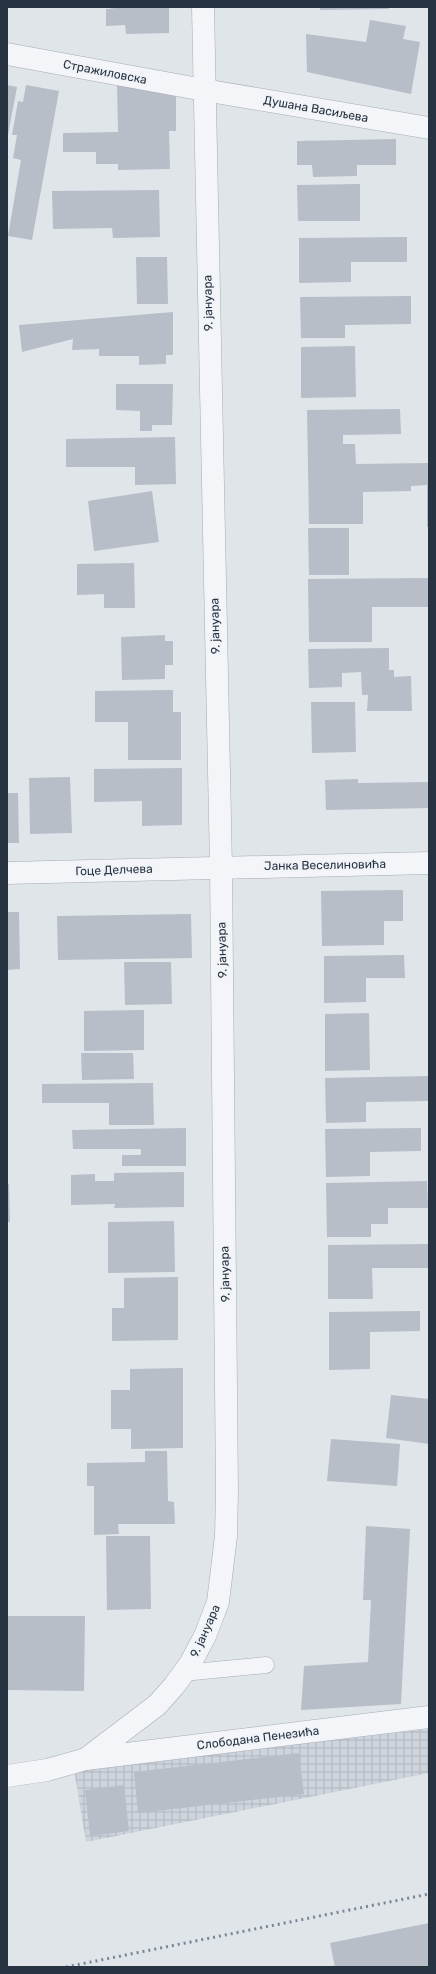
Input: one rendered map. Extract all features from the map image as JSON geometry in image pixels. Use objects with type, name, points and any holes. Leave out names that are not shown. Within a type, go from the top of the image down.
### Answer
[{"type":"street","name":"9. јануара","points":[[7,1776],[47,1770],[86,1759],[157,1706],[183,1673],[205,1636],[218,1602],[226,1536],[221,867],[203,7]]},
{"type":"street","name":"Стражиловска","points":[[7,54],[204,90]]},
{"type":"street","name":"Душана Васиљева","points":[[204,90],[429,128]]},
{"type":"street","name":"Јанка Веселиновића","points":[[221,867],[429,863]]},
{"type":"street","name":"Гоце Делчева","points":[[7,873],[221,867]]},
{"type":"street","name":"Слободана Пенезића","points":[[86,1759],[429,1717]]},
{"type":"lane","points":[[183,1673],[266,1665]]},
{"type":"shaded area","points":[[429,1729],[429,1773],[86,1842],[74,1770]]},
{"type":"building","points":[[125,7],[169,7],[169,33],[126,34],[125,25],[106,26],[106,9]]},
{"type":"building","points":[[320,7],[388,7],[389,9],[320,10]]},
{"type":"building","points":[[370,20],[406,26],[403,39],[420,42],[411,94],[307,72],[306,34],[366,42]]},
{"type":"building","points":[[7,85],[17,87],[8,135],[7,135]]},
{"type":"building","points":[[26,85],[59,91],[32,240],[8,236],[21,160],[13,158],[17,135],[12,135],[18,101],[23,102]]},
{"type":"building","points":[[176,85],[176,131],[169,131],[170,169],[118,170],[118,164],[96,164],[96,152],[63,152],[63,133],[118,132],[117,86]]},
{"type":"building","points":[[396,139],[396,165],[357,165],[357,176],[313,177],[312,165],[297,165],[297,141]]},
{"type":"building","points":[[360,184],[360,221],[298,221],[297,185]]},
{"type":"building","points":[[159,190],[160,237],[113,238],[112,228],[53,229],[52,191]]},
{"type":"building","points":[[407,237],[407,262],[351,262],[351,282],[299,283],[299,238]]},
{"type":"building","points":[[136,257],[167,257],[168,304],[137,304]]},
{"type":"building","points":[[411,296],[411,324],[345,325],[345,338],[301,338],[300,297]]},
{"type":"building","points":[[173,312],[173,355],[166,355],[166,364],[139,365],[139,356],[99,356],[99,349],[72,350],[73,339],[22,352],[19,325]]},
{"type":"building","points":[[355,346],[356,397],[301,398],[301,347]]},
{"type":"building","points":[[116,384],[173,384],[172,425],[152,425],[152,431],[140,431],[140,411],[116,410]]},
{"type":"building","points":[[400,409],[401,434],[343,435],[343,444],[355,444],[356,464],[429,463],[429,527],[427,527],[427,485],[411,486],[411,491],[363,492],[363,524],[309,524],[307,410]]},
{"type":"building","points":[[175,437],[176,484],[135,485],[135,467],[66,467],[66,439]]},
{"type":"building","points":[[152,491],[159,542],[94,551],[88,501]]},
{"type":"building","points":[[308,528],[349,528],[349,575],[309,575]]},
{"type":"building","points":[[134,563],[135,608],[104,608],[104,594],[77,595],[77,564]]},
{"type":"building","points":[[429,578],[429,607],[372,607],[372,642],[309,642],[308,579]]},
{"type":"building","points":[[165,635],[165,641],[173,641],[173,665],[165,665],[165,679],[122,680],[121,637]]},
{"type":"building","points":[[389,648],[389,670],[394,670],[394,677],[411,676],[412,711],[367,711],[368,695],[362,695],[361,672],[342,673],[342,687],[309,688],[308,649]]},
{"type":"building","points":[[173,690],[173,712],[181,712],[181,760],[128,760],[128,722],[95,722],[95,691]]},
{"type":"building","points":[[311,702],[355,702],[356,752],[312,753]]},
{"type":"building","points":[[182,768],[182,825],[142,826],[142,801],[94,802],[94,769]]},
{"type":"building","points":[[70,777],[72,833],[30,834],[29,778]]},
{"type":"building","points":[[358,779],[358,783],[429,782],[429,808],[326,810],[325,780]]},
{"type":"building","points":[[7,793],[18,793],[19,843],[7,843]]},
{"type":"building","points":[[403,890],[403,921],[384,921],[384,945],[322,946],[321,891]]},
{"type":"building","points":[[7,912],[19,912],[20,969],[7,970]]},
{"type":"building","points":[[191,914],[192,958],[58,960],[57,916]]},
{"type":"building","points":[[404,955],[405,978],[366,978],[366,1002],[324,1003],[324,956]]},
{"type":"building","points":[[124,962],[171,962],[172,1004],[125,1005]]},
{"type":"building","points":[[144,1010],[144,1050],[84,1051],[84,1011]]},
{"type":"building","points":[[369,1013],[370,1070],[325,1071],[325,1014]]},
{"type":"building","points":[[81,1053],[133,1053],[134,1079],[82,1080]]},
{"type":"building","points":[[429,1076],[429,1101],[366,1102],[366,1122],[326,1123],[325,1078]]},
{"type":"building","points":[[153,1083],[154,1125],[109,1125],[109,1103],[42,1103],[42,1084]]},
{"type":"building","points":[[186,1128],[186,1166],[122,1166],[122,1155],[141,1155],[141,1149],[73,1149],[72,1130]]},
{"type":"building","points":[[421,1128],[421,1151],[370,1152],[370,1176],[326,1177],[325,1129]]},
{"type":"building","points":[[184,1172],[184,1207],[114,1208],[115,1204],[71,1205],[71,1175],[95,1174],[95,1181],[114,1181],[114,1173]]},
{"type":"building","points":[[427,1181],[428,1208],[388,1208],[388,1224],[371,1224],[371,1237],[327,1237],[326,1183]]},
{"type":"building","points":[[7,1184],[9,1184],[10,1222],[7,1222]]},
{"type":"building","points":[[174,1221],[175,1272],[108,1273],[108,1222]]},
{"type":"building","points":[[429,1244],[429,1268],[372,1268],[373,1299],[328,1299],[328,1245]]},
{"type":"building","points":[[178,1277],[178,1340],[112,1341],[112,1308],[124,1308],[124,1278]]},
{"type":"building","points":[[420,1311],[420,1331],[370,1332],[370,1369],[329,1370],[329,1312]]},
{"type":"building","points":[[183,1368],[183,1448],[131,1449],[131,1429],[111,1429],[111,1390],[130,1390],[130,1369]]},
{"type":"building","points":[[391,1395],[429,1399],[429,1444],[386,1438]]},
{"type":"building","points":[[331,1439],[400,1444],[397,1486],[327,1481]]},
{"type":"building","points":[[145,1451],[167,1451],[168,1501],[174,1502],[175,1524],[118,1524],[119,1534],[94,1535],[94,1486],[87,1486],[87,1463],[145,1462]]},
{"type":"building","points":[[366,1526],[410,1529],[401,1704],[301,1710],[304,1666],[368,1662],[371,1600],[363,1600]]},
{"type":"building","points":[[106,1536],[150,1536],[151,1609],[107,1610]]},
{"type":"building","points":[[7,1616],[85,1616],[84,1691],[7,1690]]},
{"type":"building","points":[[299,1753],[304,1794],[138,1813],[134,1772]]},
{"type":"building","points":[[124,1785],[129,1831],[90,1836],[85,1790]]},
{"type":"building","points":[[429,1923],[429,1967],[335,1967],[330,1943]]},
{"type":"railway","points":[[66,1967],[429,1894]]}]
